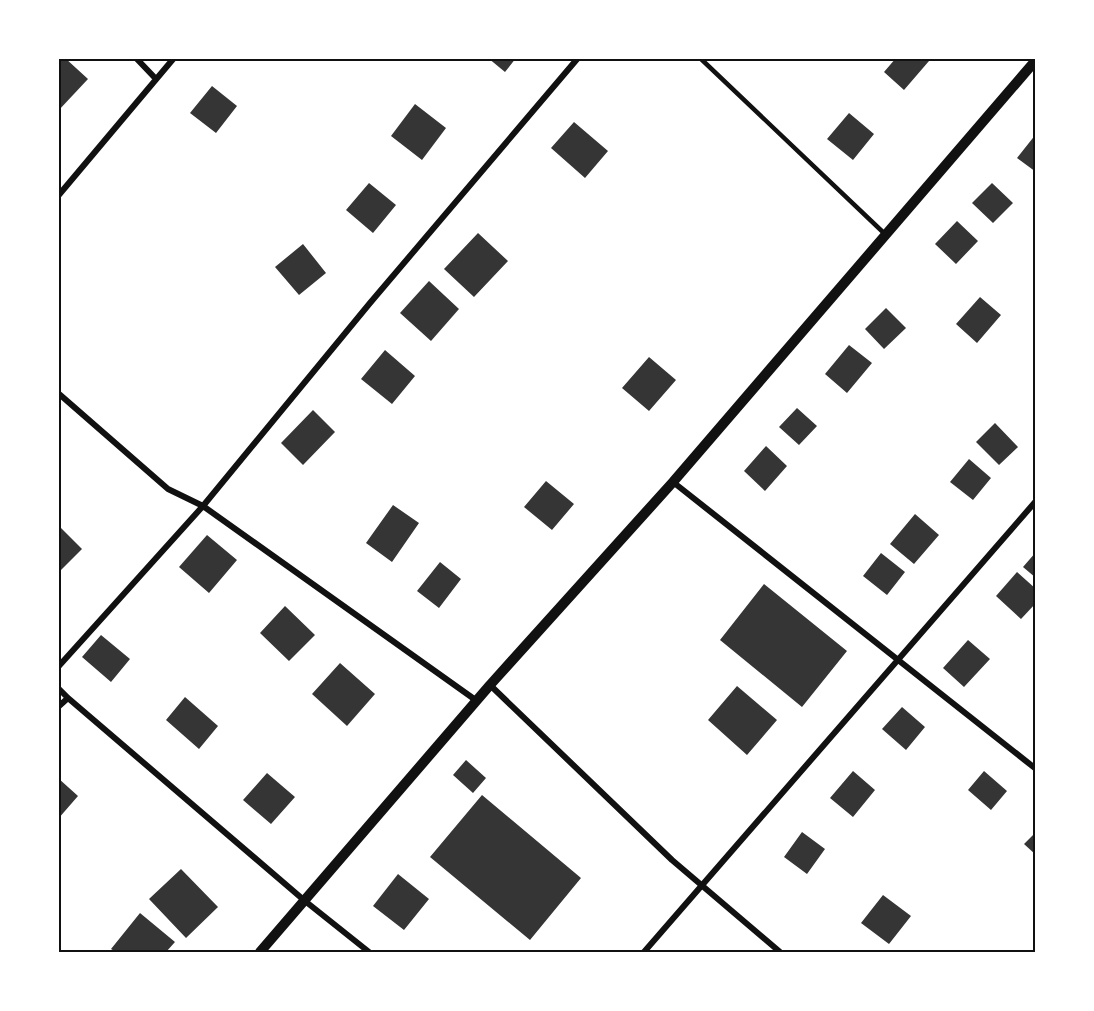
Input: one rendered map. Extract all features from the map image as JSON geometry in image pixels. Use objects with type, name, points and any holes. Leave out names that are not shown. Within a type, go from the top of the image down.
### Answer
[{"type":"street","points":[[136,58],[156,79]]},
{"type":"street","points":[[58,196],[174,58]]},
{"type":"street","points":[[58,667],[203,506],[378,294],[578,58]]},
{"type":"street","points":[[260,952],[490,685],[673,482],[1035,60]]},
{"type":"street","points":[[58,393],[168,489],[203,506],[477,700]]},
{"type":"street","points":[[673,482],[1035,769]]},
{"type":"street","points":[[644,952],[1035,501]]},
{"type":"street","points":[[490,685],[672,860],[780,952]]},
{"type":"street","points":[[58,688],[305,901],[369,952]]},
{"type":"street","points":[[58,707],[68,698]]},
{"type":"lane","points":[[700,58],[886,235]]},
{"type":"building","points":[[58,58],[65,58],[88,79],[58,111]]},
{"type":"building","points":[[488,58],[516,58],[505,72]]},
{"type":"building","points":[[896,58],[926,58],[929,61],[904,90],[884,72]]},
{"type":"building","points":[[212,86],[237,106],[216,133],[190,113]]},
{"type":"building","points":[[415,104],[446,128],[422,160],[391,136]]},
{"type":"building","points":[[849,113],[874,134],[853,160],[827,139]]},
{"type":"building","points":[[574,122],[608,151],[585,178],[551,148]]},
{"type":"building","points":[[1036,134],[1036,172],[1017,158]]},
{"type":"building","points":[[369,183],[396,205],[373,233],[346,210]]},
{"type":"building","points":[[992,183],[1013,203],[993,223],[972,203]]},
{"type":"building","points":[[957,221],[978,241],[956,264],[935,244]]},
{"type":"building","points":[[478,233],[508,261],[474,297],[444,269]]},
{"type":"building","points":[[303,244],[326,273],[299,295],[275,267]]},
{"type":"building","points":[[429,281],[459,309],[431,341],[400,313]]},
{"type":"building","points":[[980,297],[1001,315],[977,343],[956,324]]},
{"type":"building","points":[[886,308],[906,328],[884,349],[865,329]]},
{"type":"building","points":[[849,345],[872,363],[847,393],[825,374]]},
{"type":"building","points":[[385,350],[415,376],[392,404],[361,379]]},
{"type":"building","points":[[649,357],[676,380],[649,411],[622,388]]},
{"type":"building","points":[[797,408],[817,426],[799,445],[779,427]]},
{"type":"building","points":[[313,410],[335,432],[303,465],[281,443]]},
{"type":"building","points":[[995,423],[1018,447],[999,465],[976,442]]},
{"type":"building","points":[[766,446],[787,466],[765,491],[744,471]]},
{"type":"building","points":[[969,459],[991,478],[973,500],[950,482]]},
{"type":"building","points":[[546,481],[574,504],[552,530],[524,507]]},
{"type":"building","points":[[393,505],[419,523],[392,562],[366,543]]},
{"type":"building","points":[[915,514],[939,535],[914,564],[890,544]]},
{"type":"building","points":[[61,528],[82,549],[58,573],[58,530]]},
{"type":"building","points":[[207,535],[237,560],[209,593],[179,567]]},
{"type":"building","points":[[1036,552],[1036,578],[1023,567]]},
{"type":"building","points":[[881,553],[905,572],[887,595],[863,576]]},
{"type":"building","points":[[440,562],[461,579],[439,608],[417,591]]},
{"type":"building","points":[[1017,572],[1036,589],[1036,603],[1021,619],[996,596]]},
{"type":"building","points":[[764,584],[847,651],[802,707],[720,640]]},
{"type":"building","points":[[285,606],[315,635],[289,661],[260,633]]},
{"type":"building","points":[[101,635],[130,659],[111,682],[82,657]]},
{"type":"building","points":[[968,640],[990,659],[964,687],[943,668]]},
{"type":"building","points":[[340,663],[375,694],[347,726],[312,694]]},
{"type":"building","points":[[737,686],[777,720],[747,755],[708,720]]},
{"type":"building","points":[[185,697],[218,726],[199,749],[166,720]]},
{"type":"building","points":[[902,707],[925,727],[906,750],[882,729]]},
{"type":"building","points":[[466,760],[486,778],[473,793],[453,775]]},
{"type":"building","points":[[853,771],[875,790],[853,817],[830,798]]},
{"type":"building","points":[[984,771],[1007,791],[991,810],[968,790]]},
{"type":"building","points":[[267,773],[295,797],[271,824],[243,800]]},
{"type":"building","points":[[58,778],[78,796],[58,819]]},
{"type":"building","points":[[482,795],[581,878],[530,940],[430,857]]},
{"type":"building","points":[[802,832],[825,849],[807,874],[784,857]]},
{"type":"building","points":[[1036,832],[1036,855],[1024,844]]},
{"type":"building","points":[[181,869],[218,907],[186,938],[149,899]]},
{"type":"building","points":[[398,874],[429,899],[404,930],[373,906]]},
{"type":"building","points":[[883,895],[911,916],[889,944],[861,923]]},
{"type":"building","points":[[140,913],[175,942],[166,952],[116,952],[111,949]]}]
